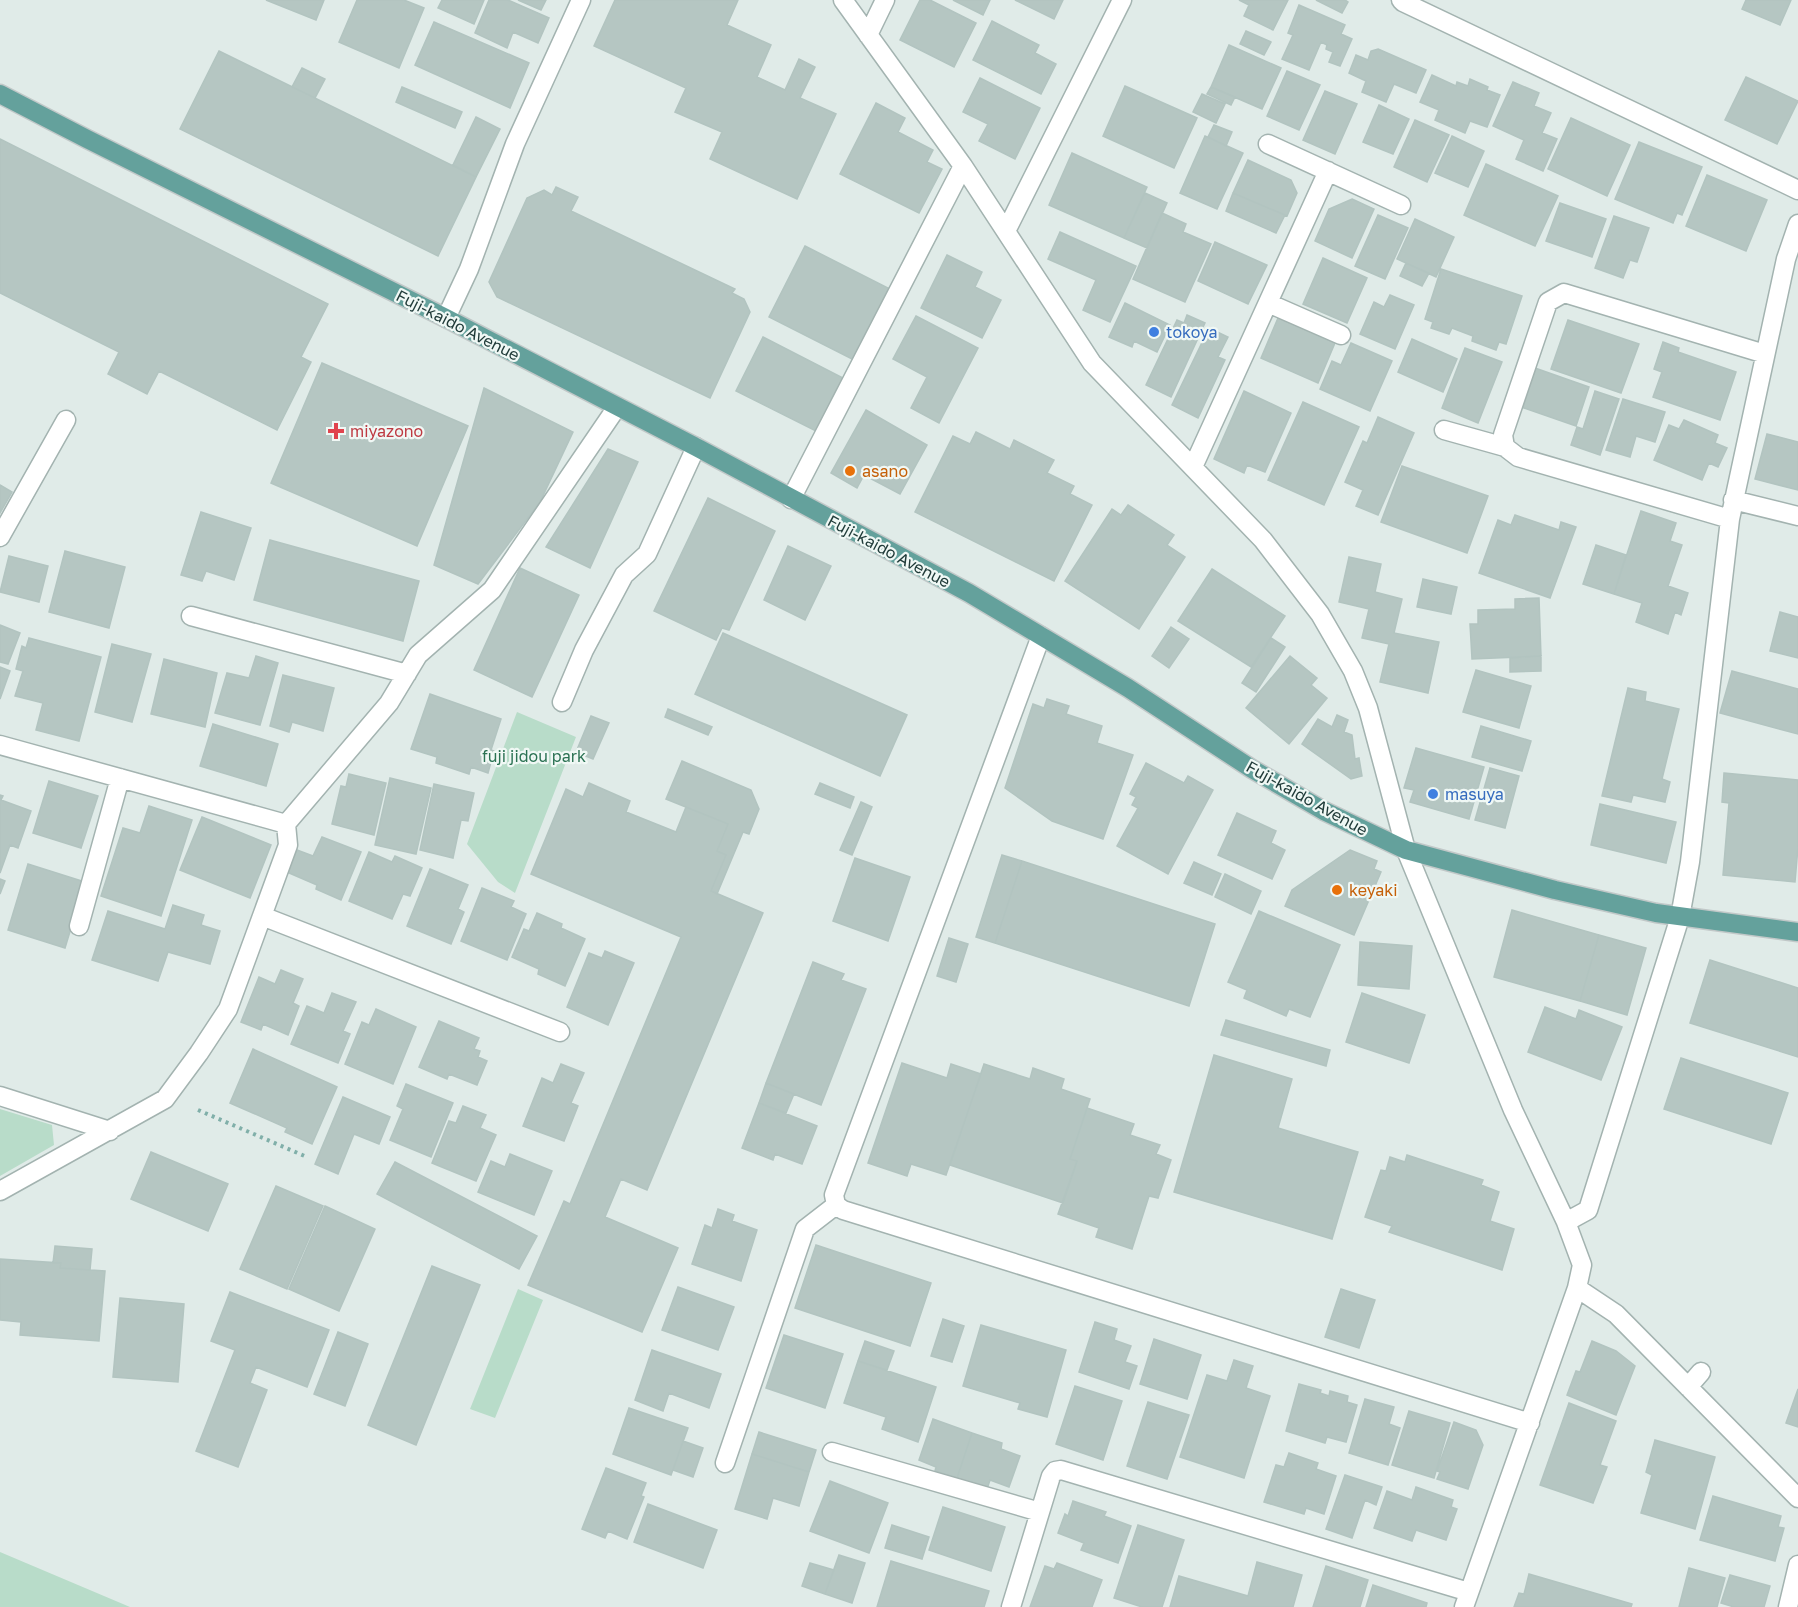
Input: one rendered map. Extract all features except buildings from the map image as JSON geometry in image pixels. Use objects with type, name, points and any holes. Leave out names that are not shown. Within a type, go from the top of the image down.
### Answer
[{"type":"main road","name":"Fuji-kaido Avenue","points":[[0,94],[446,318],[696,447],[969,593],[1128,688],[1266,778],[1324,811],[1406,850],[1555,890],[1680,917],[1798,932]]},
{"type":"street","points":[[446,318],[469,268],[515,144],[581,0]]},
{"type":"street","points":[[843,0],[963,166],[1092,363],[1263,540],[1320,614],[1353,671],[1368,708],[1406,850],[1514,1110],[1566,1222],[1582,1265],[1577,1288],[1467,1599],[1061,1470],[1055,1471],[1051,1476],[1011,1607]]},
{"type":"street","points":[[868,35],[885,0]]},
{"type":"street","points":[[1006,231],[1122,0]]},
{"type":"street","points":[[1401,0],[1519,59],[1798,190]]},
{"type":"street","points":[[1268,144],[1401,205]]},
{"type":"street","points":[[791,499],[963,166]]},
{"type":"street","points":[[1193,467],[1328,171]]},
{"type":"street","points":[[1566,1222],[1588,1210],[1680,917],[1690,862],[1733,500],[1765,354],[1790,284],[1798,224]]},
{"type":"street","points":[[1505,447],[1503,435],[1548,302],[1563,293],[1765,354]]},
{"type":"street","points":[[1268,303],[1341,335]]},
{"type":"street","points":[[0,1191],[167,1097],[228,1009],[288,845],[286,824],[389,703],[418,655],[492,590],[617,407]]},
{"type":"street","points":[[0,537],[66,420]]},
{"type":"street","points":[[1444,430],[1505,447],[1518,457],[1730,519]]},
{"type":"street","points":[[562,702],[584,650],[624,575],[647,554],[696,447]]},
{"type":"street","points":[[1733,500],[1798,516]]},
{"type":"street","points":[[191,616],[407,674]]},
{"type":"street","points":[[836,1205],[834,1195],[1041,636]]},
{"type":"street","points":[[0,745],[286,824]]},
{"type":"street","points":[[79,926],[120,778]]},
{"type":"street","points":[[262,916],[560,1032]]},
{"type":"street","points":[[0,1096],[110,1131]]},
{"type":"street","points":[[836,1205],[855,1213],[1530,1423]]},
{"type":"street","points":[[725,1463],[806,1229],[836,1205]]},
{"type":"street","points":[[1577,1288],[1616,1314],[1798,1498]]},
{"type":"street","points":[[1688,1387],[1701,1372]]},
{"type":"street","points":[[832,1452],[1040,1512]]},
{"type":"street","points":[[1788,1607],[1798,1565]]},
{"type":"path","points":[[167,1097],[307,1157]]},
{"type":"green space","name":"fuji jidou park","points":[[517,712],[576,737],[515,893],[498,882],[467,844]]},
{"type":"green space","points":[[0,1109],[52,1125],[54,1145],[0,1176]]},
{"type":"green space","points":[[518,1289],[543,1300],[495,1418],[470,1409]]},
{"type":"green space","points":[[0,1552],[130,1607],[0,1607]]},
{"type":"place","name":"tokoya","points":[[1154,332]]},
{"type":"place","name":"miyazono","points":[[336,431]]},
{"type":"place","name":"asano","points":[[850,471]]},
{"type":"place","name":"masuya","points":[[1433,794]]},
{"type":"place","name":"keyaki","points":[[1337,890]]}]
